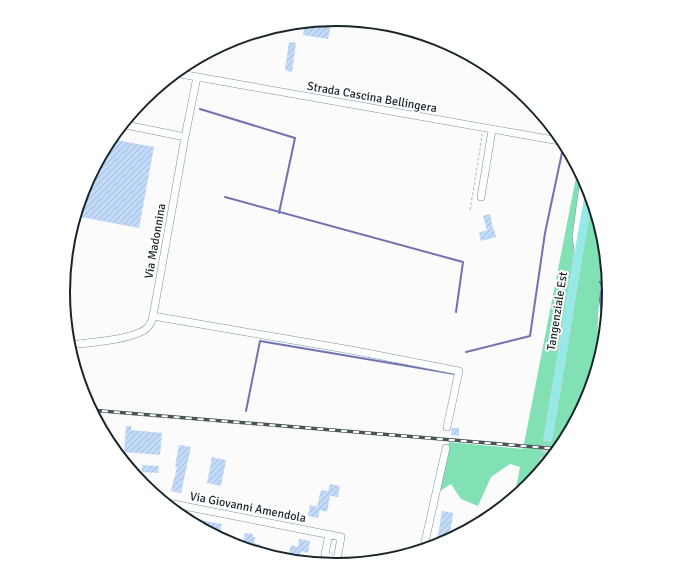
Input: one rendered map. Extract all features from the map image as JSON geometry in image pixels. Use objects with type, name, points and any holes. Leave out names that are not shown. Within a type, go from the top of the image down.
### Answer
[{"type":"main road","name":"Tangenziale Est","points":[[548,437],[587,203]]},
{"type":"street","name":"Strada Cascina Bellingera","points":[[183,75],[555,140]]},
{"type":"street","name":"Via Madonnina","points":[[75,343],[105,341],[136,334],[148,328],[151,324],[196,77]]},
{"type":"street","points":[[129,126],[185,137]]},
{"type":"street","points":[[482,197],[492,130]]},
{"type":"street","points":[[578,253],[576,236],[582,190]]},
{"type":"street","points":[[153,316],[459,370],[447,427]]},
{"type":"street","points":[[425,544],[446,448]]},
{"type":"street","name":"Via Giovanni Amendola","points":[[174,504],[341,537],[337,559]]},
{"type":"street","name":"Via Giovanni Amendola","points":[[329,534],[325,554],[330,559]]},
{"type":"path","points":[[470,210],[482,137],[481,128]]},
{"type":"green space","points":[[576,176],[594,224],[601,258],[602,275],[598,315],[597,346],[583,394],[576,410],[558,441],[537,468],[516,490],[520,467],[510,464],[491,477],[478,506],[461,499],[451,484],[440,491],[449,442],[523,449]]},
{"type":"building","points":[[331,26],[328,39],[303,35],[304,28]]},
{"type":"building","points":[[289,42],[296,43],[292,72],[285,70]]},
{"type":"building","points":[[118,140],[154,147],[139,228],[81,217],[97,175]]},
{"type":"building","points":[[490,214],[496,237],[481,241],[479,233],[487,230],[483,216]]},
{"type":"building","points":[[126,426],[131,426],[131,430],[162,433],[160,455],[124,452]]},
{"type":"building","points":[[452,428],[459,428],[459,436],[451,435]]},
{"type":"building","points":[[179,445],[191,447],[181,493],[171,491],[177,467],[175,466]]},
{"type":"building","points":[[212,457],[226,460],[221,486],[207,483]]},
{"type":"building","points":[[142,465],[159,466],[158,473],[142,472]]},
{"type":"building","points":[[330,484],[340,486],[338,497],[330,496],[327,512],[320,510],[318,518],[308,516],[310,505],[317,507],[321,490],[328,491]]},
{"type":"building","points":[[442,511],[453,513],[450,534],[437,539]]},
{"type":"building","points":[[197,520],[222,524],[220,532],[218,532]]},
{"type":"building","points":[[245,533],[253,534],[253,537],[255,537],[254,543],[261,545],[261,548],[251,545],[243,542]]},
{"type":"building","points":[[299,539],[310,541],[308,553],[301,551],[299,557],[289,555],[291,545],[298,547]]},
{"type":"waterway","points":[[200,109],[295,138],[279,213]]},
{"type":"waterway","points":[[466,352],[530,336],[545,233],[562,151]]},
{"type":"waterway","points":[[225,197],[463,262],[456,312]]},
{"type":"waterway","points":[[600,282],[602,286],[600,300],[602,312]]},
{"type":"waterway","points":[[246,411],[260,341],[455,375]]},
{"type":"tunnel","points":[[544,460],[548,437]]},
{"type":"railway","points":[[97,411],[553,448]]}]
